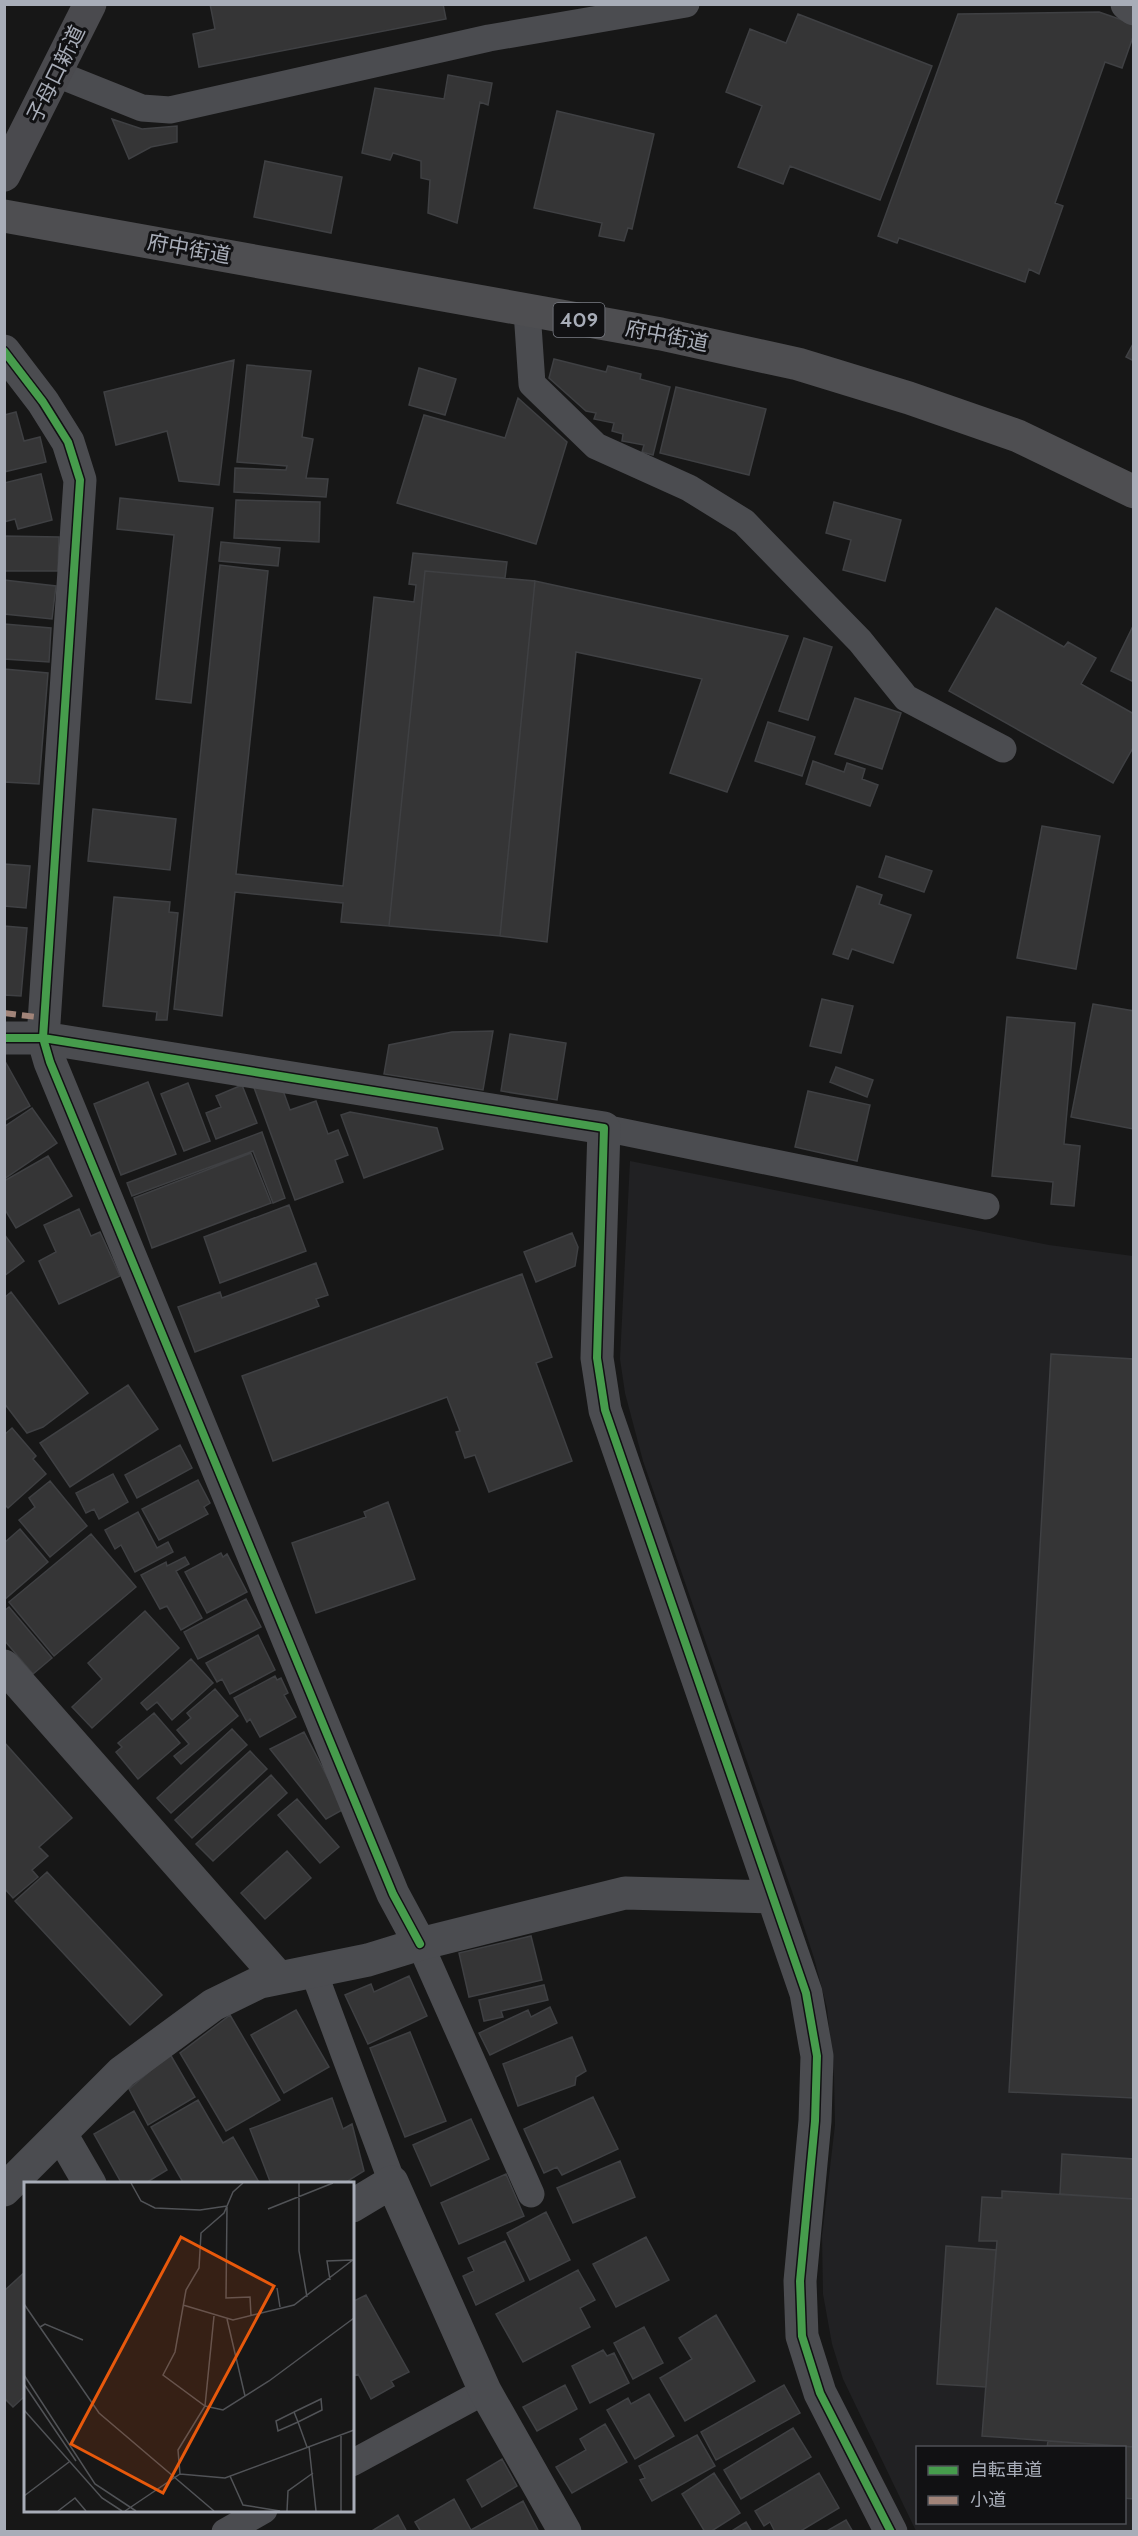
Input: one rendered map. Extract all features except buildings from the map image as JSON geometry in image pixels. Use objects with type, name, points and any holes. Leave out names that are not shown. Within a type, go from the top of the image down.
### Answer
[{"type":"highway","name":"府中街道","points":[[4,216],[661,334],[809,368],[909,398],[1017,436],[1134,492]]},
{"type":"street","name":"子母口新道","points":[[4,175],[57,74],[90,4]]},
{"type":"street","points":[[1127,4],[1134,9]]},
{"type":"street","points":[[4,351],[44,402],[68,442],[80,480],[43,1038],[50,1062],[393,1894],[420,1944]]},
{"type":"street","points":[[4,1038],[43,1038],[604,1128],[597,1358],[605,1410],[806,1993],[817,2056],[815,2121],[800,2280],[802,2336],[820,2393],[891,2532]]},
{"type":"street","points":[[4,1666],[279,1978]]},
{"type":"street","points":[[4,2190],[122,2072],[213,2005],[260,1982],[368,1960],[420,1944],[625,1893],[772,1897]]},
{"type":"street","points":[[61,2134],[89,2182]]},
{"type":"street","points":[[354,2205],[392,2182],[485,2391],[565,2532]]},
{"type":"lane","points":[[57,74],[142,108],[170,110],[489,38],[686,4]]},
{"type":"lane","points":[[527,311],[532,384],[596,446],[689,488],[744,522],[860,641],[906,698],[1003,749]]},
{"type":"lane","points":[[604,1128],[986,1206]]},
{"type":"lane","points":[[420,1944],[531,2194]]},
{"type":"lane","points":[[313,1970],[392,2182]]},
{"type":"lane","points":[[354,2462],[485,2391]]},
{"type":"lane","points":[[225,2532],[262,2512]]},
{"type":"shaded area","points":[[630,1161],[1049,1245],[1133,1256],[1133,2531],[916,2531],[843,2379],[832,2344],[823,2294],[822,2236],[835,2125],[834,2077],[827,2008],[797,1906],[643,1461],[625,1393],[620,1359]]},
{"type":"marked path","points":[[4,1013],[45,1018]]},
{"type":"cycle path","points":[[4,351],[43,402],[68,442],[80,480],[43,1038],[50,1062],[393,1894],[420,1944]]},
{"type":"cycle path","points":[[4,1038],[43,1038],[604,1128],[597,1358],[605,1410],[806,1993],[817,2056],[815,2121],[800,2281],[802,2336],[820,2393],[891,2532]]}]
